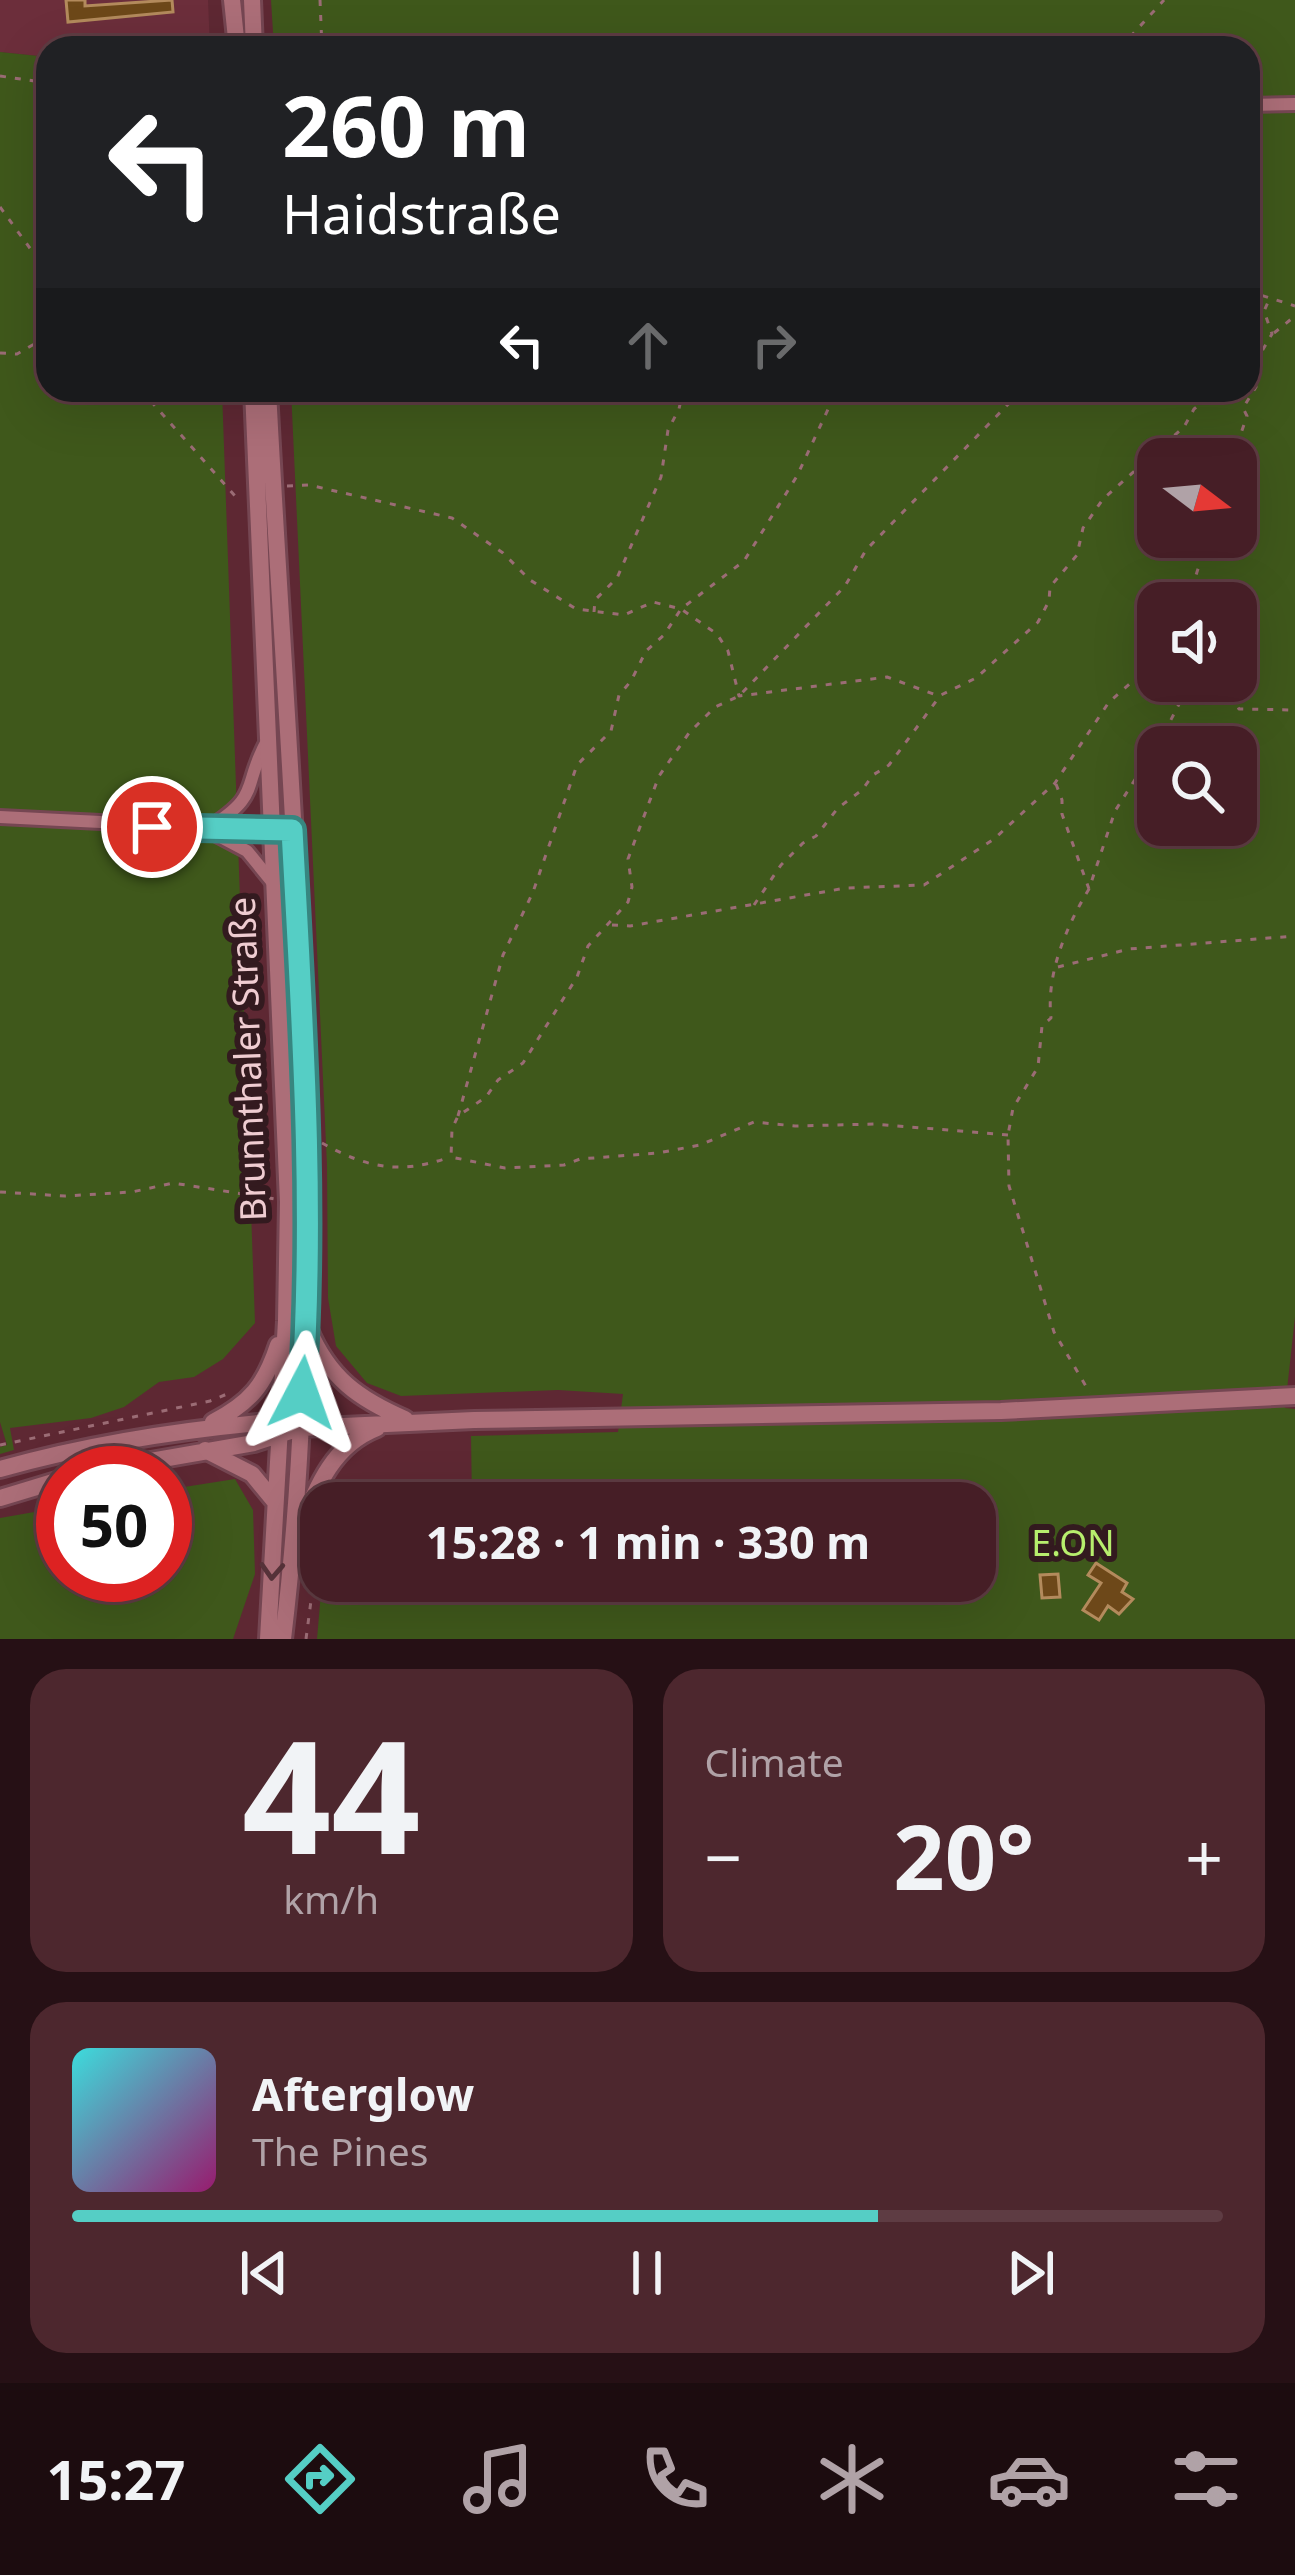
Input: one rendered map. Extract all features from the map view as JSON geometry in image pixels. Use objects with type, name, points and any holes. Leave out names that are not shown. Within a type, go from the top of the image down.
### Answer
[{"type":"main road","points":[[232,0],[236,36]]},
{"type":"main road","points":[[252,0],[254,36]]},
{"type":"main road","name":"Brunnthaler Straße","points":[[254,402],[288,1202],[268,1639]]},
{"type":"main road","name":"Brunnthaler Straße","points":[[269,402],[305,1118],[306,1324],[292,1550]]},
{"type":"main road","points":[[203,1427],[246,1404],[261,1388],[286,1321]]},
{"type":"main road","points":[[306,1324],[328,1368],[342,1384],[368,1403],[412,1423]]},
{"type":"main road","points":[[0,1469],[95,1445],[203,1427],[299,1429],[1001,1412],[1295,1396]]},
{"type":"main road","points":[[283,1639],[292,1550],[311,1500],[338,1455],[362,1434],[387,1424]]},
{"type":"main road","points":[[192,1451],[279,1429]]},
{"type":"main road","points":[[203,1449],[252,1474],[275,1502]]},
{"type":"main road","points":[[0,1498],[36,1487]]},
{"type":"street","points":[[1260,105],[1295,104]]},
{"type":"street","points":[[206,830],[234,812],[249,793],[268,738]]},
{"type":"street","points":[[0,818],[292,830]]},
{"type":"street","points":[[206,830],[247,850],[273,883]]},
{"type":"path","points":[[320,0],[322,36]]},
{"type":"path","points":[[1131,36],[1164,0]]},
{"type":"path","points":[[0,76],[36,81]]},
{"type":"path","points":[[0,207],[36,256]]},
{"type":"path","points":[[1260,295],[1295,306]]},
{"type":"path","points":[[1270,298],[1264,311],[1273,334]]},
{"type":"path","points":[[1260,354],[1273,334],[1295,316]]},
{"type":"path","points":[[0,353],[17,354],[36,343]]},
{"type":"path","points":[[152,402],[236,496]]},
{"type":"path","points":[[593,614],[596,600],[617,578],[661,476],[668,430],[680,402]]},
{"type":"path","points":[[452,1156],[452,1129],[503,955],[533,892],[577,765],[611,730],[619,694],[632,681],[646,651],[681,609],[744,561],[797,476],[831,402]]},
{"type":"path","points":[[739,696],[845,586],[866,550],[1010,402]]},
{"type":"path","points":[[753,907],[803,843],[816,836],[872,775],[889,765],[939,696],[976,678],[1038,622],[1050,587],[1077,555],[1083,529],[1103,499],[1184,427],[1203,402]]},
{"type":"path","points":[[1239,438],[1246,402]]},
{"type":"path","points":[[292,485],[452,518],[503,553],[530,580],[576,609],[624,615],[653,602],[681,609],[717,634],[728,650],[739,696]]},
{"type":"path","points":[[458,1116],[523,1063],[577,977],[588,946],[628,902],[632,887],[628,860],[659,776],[689,733],[715,707],[739,696],[887,677],[939,696]]},
{"type":"path","points":[[610,925],[753,907],[846,888],[925,885],[984,847],[1055,783],[1109,702],[1137,677]]},
{"type":"path","points":[[1090,1389],[1054,1332],[1044,1303],[1012,1199],[1008,1135],[1013,1108],[1038,1067],[1042,1026],[1052,1018],[1048,992],[1060,946],[1089,889],[1114,812],[1180,702]]},
{"type":"path","points":[[1235,702],[1239,709],[1295,710]]},
{"type":"path","points":[[1055,783],[1089,889]]},
{"type":"path","points":[[1056,967],[1130,949],[1295,936]]},
{"type":"path","points":[[327,1145],[359,1162],[389,1167],[427,1166],[452,1156],[505,1168],[564,1166],[580,1159],[700,1145],[754,1122],[874,1124],[1008,1135]]},
{"type":"path","points":[[0,1192],[64,1196],[132,1192],[173,1183],[288,1202]]},
{"type":"path","points":[[315,1393],[322,1393],[322,1411]]},
{"type":"path","points":[[0,1444],[226,1395]]},
{"type":"path","points":[[306,1639],[311,1602]]},
{"type":"shaded area","points":[[0,0],[208,0],[210,36],[36,36],[36,56],[0,52]]},
{"type":"green space","name":"E.ON","points":[[271,0],[1295,0],[1295,1317],[1285,1408],[1295,1409],[1295,1639],[317,1639],[320,1602],[996,1602],[996,1482],[472,1482],[471,1436],[618,1432],[623,1394],[558,1390],[401,1396],[367,1383],[336,1346],[328,1298],[327,1165],[292,402],[1260,402],[1260,36],[273,36]]},
{"type":"green space","points":[[0,52],[36,56],[36,402],[222,402],[255,1323],[223,1359],[194,1377],[159,1382],[124,1407],[91,1418],[10,1428],[14,1450],[0,1454],[0,1447],[7,1445],[0,1422]]},
{"type":"green space","points":[[235,1479],[253,1510],[255,1574],[233,1639],[0,1639],[0,1518],[36,1512],[36,1602],[192,1602],[192,1486]]},
{"type":"building","points":[[66,0],[85,0],[85,6],[172,0],[173,12],[68,22]]},
{"type":"building","points":[[1096,1563],[1127,1583],[1122,1592],[1133,1599],[1119,1614],[1108,1606],[1099,1620],[1083,1610],[1101,1583],[1088,1575]]},
{"type":"building","points":[[1058,1574],[1060,1597],[1042,1598],[1040,1575]]},
{"type":"route","points":[[152,827],[292,830],[306,1141],[302,1393]]}]
